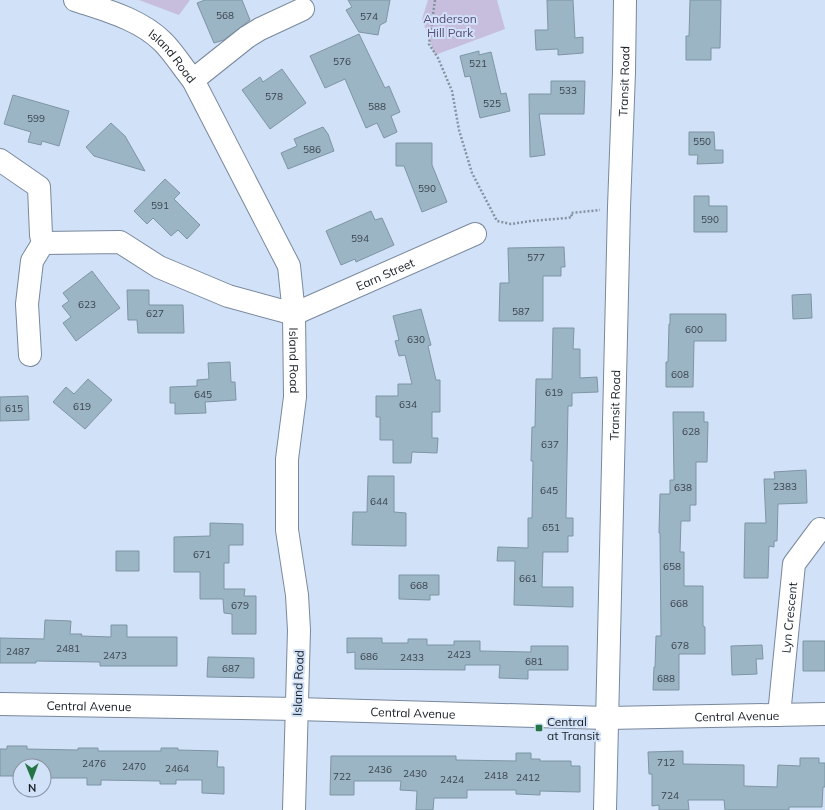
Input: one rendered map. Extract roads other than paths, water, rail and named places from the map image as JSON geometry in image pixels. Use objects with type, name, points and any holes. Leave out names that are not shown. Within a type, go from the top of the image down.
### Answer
[{"type":"street","name":"Island Road","points":[[75,0],[123,17],[144,28],[162,41],[193,80],[288,266],[294,314],[295,397],[287,459],[287,530],[297,595],[299,630],[294,810]]},
{"type":"street","name":"Transit Road","points":[[605,810],[625,0]]},
{"type":"street","points":[[193,80],[247,37],[260,29],[303,9]]},
{"type":"street","points":[[0,160],[39,187],[41,235],[43,244],[32,261],[27,304],[30,355]]},
{"type":"street","name":"Earn Street","points":[[294,314],[475,234]]},
{"type":"street","points":[[43,244],[120,242],[159,267],[228,296],[294,314]]},
{"type":"street","name":"Lyn Crescent","points":[[779,715],[794,564],[820,529]]},
{"type":"street","name":"Central Avenue","points":[[0,704],[297,709],[607,718],[825,714]]},
{"type":"place","name":"Central at Transit","points":[[539,728]]},
{"type":"park label","name":"Anderson Hill Park","points":[[450,25]]}]
